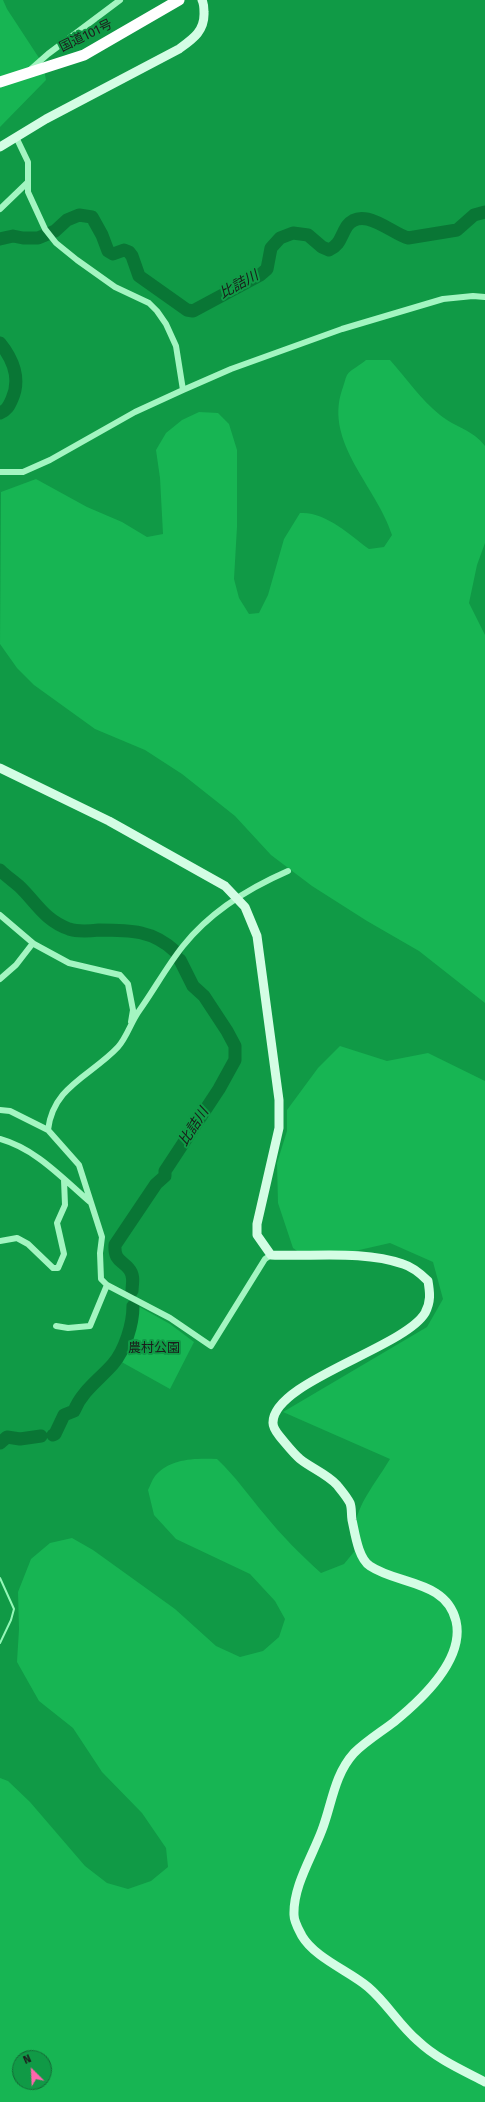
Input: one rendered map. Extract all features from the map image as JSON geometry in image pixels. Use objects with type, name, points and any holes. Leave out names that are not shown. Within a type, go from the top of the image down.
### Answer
[{"type":"highway","name":"国道101号","points":[[0,82],[24,76],[84,55],[179,0]]},
{"type":"street","points":[[24,76],[48,54],[120,0]]},
{"type":"street","points":[[0,147],[192,40],[198,34],[204,21],[202,0]]},
{"type":"street","points":[[16,137],[28,162],[28,192],[45,229],[56,243],[115,287],[149,303],[156,311],[166,324],[176,346],[183,390]]},
{"type":"street","points":[[0,209],[27,183]]},
{"type":"street","points":[[0,472],[23,472],[50,460],[104,428],[183,390],[231,369],[327,334],[402,310],[443,299],[474,296],[485,297]]},
{"type":"street","points":[[0,768],[109,821],[225,886],[245,907],[257,936],[279,1100],[279,1128],[257,1224],[258,1235],[271,1256]]},
{"type":"street","points":[[48,1130],[49,1120],[58,1098],[118,1047],[183,945],[206,922],[237,899],[288,871]]},
{"type":"street","points":[[0,915],[33,943],[69,963],[120,975],[128,984],[133,1010],[130,1027]]},
{"type":"street","points":[[0,979],[16,965],[33,943]]},
{"type":"street","points":[[0,1110],[10,1111],[48,1130],[79,1165],[102,1237],[100,1253],[101,1278],[107,1285],[170,1318],[211,1346],[265,1259],[271,1256],[344,1256],[385,1259],[414,1269],[428,1281],[431,1299],[424,1315],[413,1327],[350,1360],[290,1396],[275,1414],[273,1423],[275,1429],[297,1457],[335,1483],[351,1505],[358,1547],[364,1560],[370,1566],[421,1585],[437,1594],[449,1606],[456,1621],[457,1633],[455,1650],[447,1666],[429,1689],[395,1721],[360,1748],[345,1766],[334,1790],[322,1830],[300,1885],[294,1918],[303,1937],[312,1949],[366,1985],[380,1998],[417,2041],[437,2056],[485,2082]]},
{"type":"street","points":[[0,1139],[22,1147],[38,1157],[90,1202]]},
{"type":"street","points":[[0,1241],[18,1238],[34,1249],[54,1268],[58,1268],[64,1254],[57,1223],[65,1205],[64,1180]]},
{"type":"street","points":[[56,1326],[68,1328],[90,1326],[107,1285]]},
{"type":"green space","points":[[0,0],[3,0],[7,9],[43,64],[46,80],[0,127]]},
{"type":"green space","points":[[366,360],[390,360],[433,409],[446,419],[475,436],[485,446],[485,543],[477,565],[469,603],[485,635],[485,1003],[419,951],[367,921],[312,886],[271,855],[235,816],[182,774],[145,750],[95,729],[34,685],[17,668],[0,644],[1,492],[36,479],[87,507],[122,522],[147,537],[163,534],[160,478],[156,450],[166,433],[182,420],[199,412],[218,413],[229,424],[237,450],[237,527],[234,579],[239,598],[249,614],[259,613],[268,595],[284,539],[300,513],[309,513],[328,520],[369,549],[384,547],[392,535],[385,517],[346,447],[340,428],[338,409],[347,375]]},
{"type":"green space","points":[[340,1046],[387,1061],[428,1053],[485,1081],[485,2102],[0,2102],[0,1778],[8,1781],[30,1802],[85,1866],[107,1883],[128,1889],[151,1881],[168,1867],[166,1848],[142,1813],[102,1772],[73,1728],[39,1701],[17,1662],[19,1629],[18,1592],[31,1559],[50,1543],[72,1538],[93,1550],[175,1609],[216,1646],[240,1657],[263,1651],[279,1637],[285,1619],[275,1601],[250,1574],[176,1539],[154,1515],[148,1490],[153,1479],[161,1470],[176,1462],[192,1459],[217,1459],[278,1530],[321,1573],[344,1564],[358,1547],[356,1522],[361,1506],[390,1459],[283,1412],[427,1327],[443,1299],[433,1262],[390,1243],[333,1256],[304,1256],[293,1248],[278,1203],[277,1163],[287,1131],[287,1110],[318,1068]]},
{"type":"green space","name":"農村公園","points":[[136,1305],[170,1324],[194,1342],[170,1389],[118,1360],[133,1323]]},
{"type":"waterway","name":"比詰川","points":[[0,239],[13,236],[38,238],[55,231],[67,220],[79,215],[92,217],[102,235],[108,251],[113,254],[124,250],[129,252],[132,256],[139,276],[187,310],[193,311],[260,275],[267,269],[271,248],[280,238],[293,233],[308,235],[322,247],[329,250],[338,243],[347,226],[354,220],[361,218],[378,223],[408,238],[457,230],[474,215],[485,212]]},
{"type":"waterway","name":"比詰川","points":[[0,343],[12,362],[16,377],[15,392],[10,404],[0,413]]},
{"type":"waterway","name":"比詰川","points":[[0,870],[19,886],[47,916],[60,925],[76,931],[121,930],[150,935],[159,939],[176,952]]},
{"type":"waterway","name":"比詰川","points":[[132,1291],[132,1274],[117,1257],[115,1245],[156,1184],[165,1176],[165,1171],[219,1089],[235,1060],[235,1046],[227,1031],[204,996],[193,986],[180,960]]},
{"type":"waterway","name":"比詰川","points":[[53,1435],[55,1434],[64,1415],[74,1411],[82,1397],[108,1370],[121,1352],[128,1336],[132,1321],[133,1306]]},
{"type":"waterway","name":"比詰川","points":[[0,1443],[7,1437],[20,1439],[41,1436]]},
{"type":"waterway","points":[[0,1578],[14,1609],[11,1620],[0,1643]]}]
